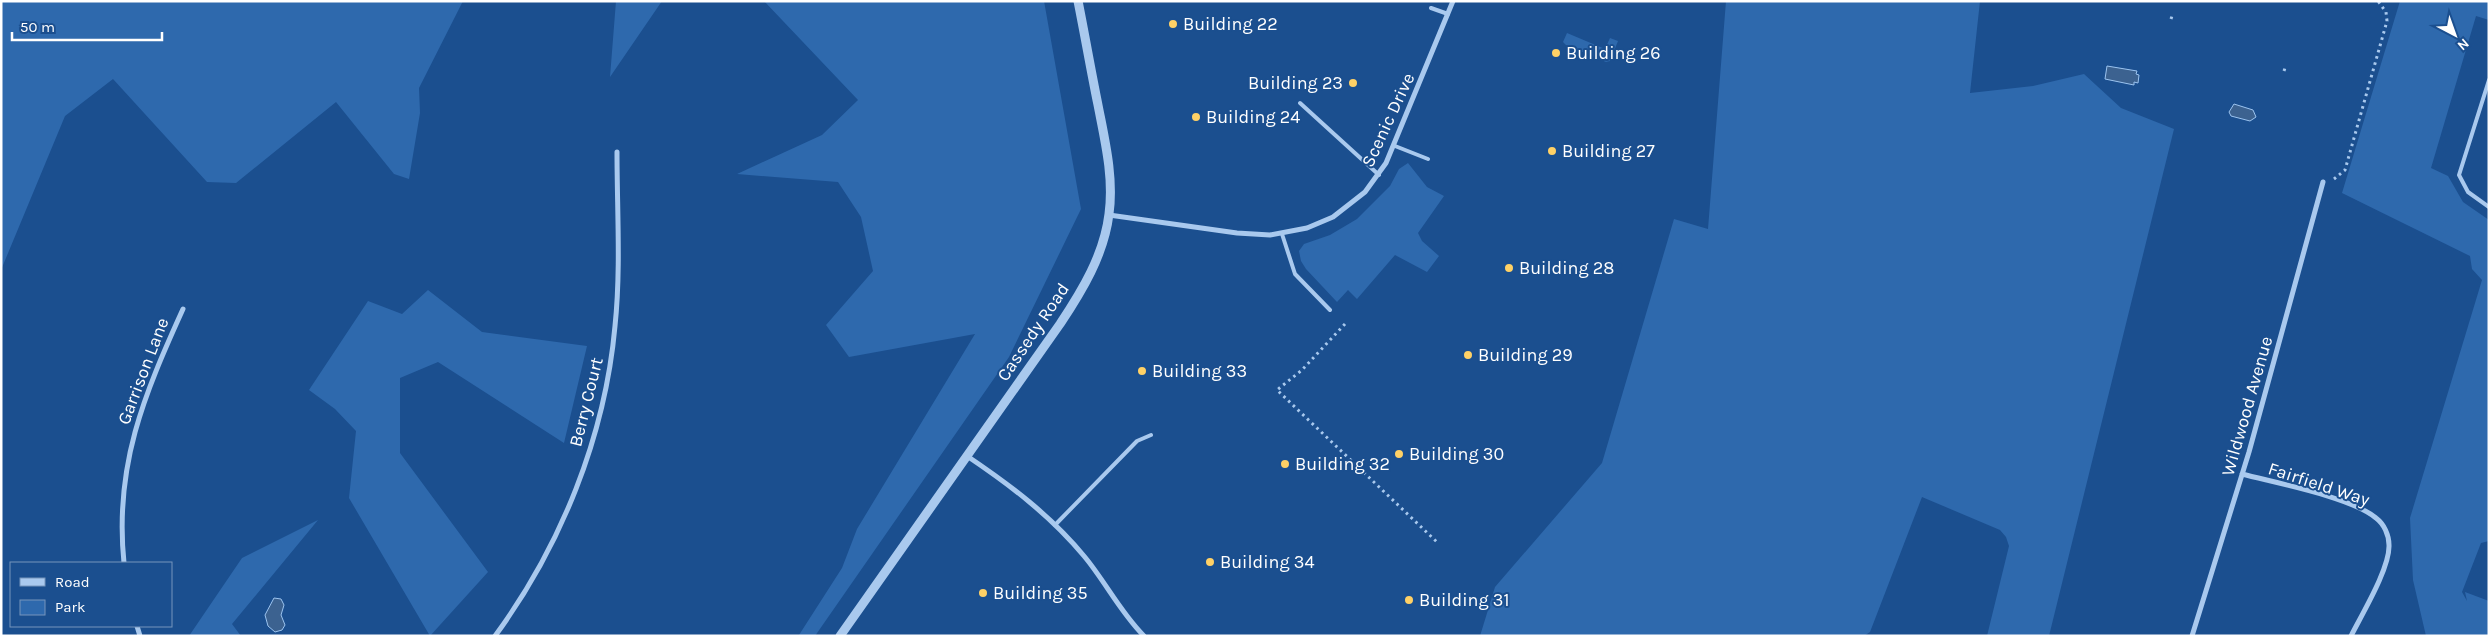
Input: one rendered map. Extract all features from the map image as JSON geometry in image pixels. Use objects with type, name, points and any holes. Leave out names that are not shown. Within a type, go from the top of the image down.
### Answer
[{"type":"street","name":"Cassedy Road","points":[[840,636],[1082,290],[1100,251],[1109,215],[1110,185],[1107,153],[1078,1]]},
{"type":"street","name":"Scenic Drive","points":[[1109,215],[1237,233],[1282,234],[1307,228],[1333,217],[1359,198],[1379,175],[1395,146],[1453,1]]},
{"type":"street","name":"Berry Court","points":[[495,636],[532,578],[554,538],[583,469],[603,403],[610,368],[615,325],[617,152]]},
{"type":"street","name":"Wildwood Avenue","points":[[2192,636],[2242,474],[2323,182]]},
{"type":"street","name":"Garrison Lane","points":[[124,562],[121,520],[132,440],[149,384],[183,309]]},
{"type":"street","points":[[967,456],[1034,503],[1085,557],[1118,605],[1144,636]]},
{"type":"street","name":"Fairfield Way","points":[[2242,474],[2329,497],[2361,509],[2382,524],[2388,537],[2389,551],[2369,601],[2351,636]]},
{"type":"lane","points":[[1431,8],[1448,14]]},
{"type":"lane","points":[[2489,80],[2460,175],[2468,192],[2489,207]]},
{"type":"lane","points":[[1300,103],[1379,175]]},
{"type":"lane","points":[[1395,146],[1428,159]]},
{"type":"lane","points":[[1282,234],[1295,274],[1330,310]]},
{"type":"lane","points":[[1055,525],[1137,441],[1151,435]]},
{"type":"path","points":[[2323,182],[2337,179],[2345,170],[2387,20],[2386,12],[2378,1]]},
{"type":"path","points":[[1345,324],[1302,370],[1278,390],[1438,543]]},
{"type":"green space","points":[[1,1],[463,1],[419,88],[420,113],[409,179],[394,174],[336,102],[236,183],[207,182],[113,79],[65,116],[1,270]]},
{"type":"green space","points":[[616,1],[662,1],[610,77]]},
{"type":"green space","points":[[764,1],[1044,1],[1081,209],[1009,357],[815,636],[796,636],[799,635],[842,568],[857,529],[975,334],[849,357],[826,325],[873,271],[861,217],[838,182],[737,174],[822,135],[858,100]]},
{"type":"green space","points":[[1726,1],[1980,1],[1970,93],[2033,86],[2084,74],[2121,108],[2174,129],[2049,636],[1987,636],[2009,546],[2006,537],[2000,530],[1922,497],[1870,632],[1864,636],[1480,636],[1495,587],[1602,463],[1674,219],[1708,229]]},
{"type":"green space","points":[[2400,1],[2489,1],[2489,20],[2476,16],[2431,168],[2448,176],[2463,202],[2489,220],[2489,541],[2481,543],[2462,592],[2467,601],[2465,592],[2489,601],[2489,636],[2426,636],[2413,580],[2410,518],[2482,280],[2472,269],[2470,256],[2342,193]]},
{"type":"green space","points":[[1567,33],[1605,49],[1610,38],[1618,41],[1610,61],[1606,62],[1566,45],[1563,42]]},
{"type":"green space","points":[[1408,163],[1427,187],[1444,196],[1418,233],[1422,241],[1439,256],[1427,272],[1395,255],[1357,299],[1348,290],[1337,302],[1306,269],[1301,261],[1299,251],[1304,244],[1330,235],[1357,219],[1390,186],[1399,169]]},
{"type":"green space","points":[[428,290],[482,332],[587,346],[564,443],[438,362],[400,378],[400,453],[488,572],[430,636],[349,498],[356,431],[335,409],[309,390],[368,301],[402,314]]},
{"type":"green space","points":[[318,520],[232,624],[241,636],[189,636],[242,558]]},
{"type":"shaded area","points":[[2107,66],[2137,71],[2136,74],[2139,75],[2138,83],[2134,82],[2134,85],[2105,79]]},
{"type":"shaded area","points":[[2234,104],[2253,110],[2256,117],[2250,121],[2231,116],[2229,112]]},
{"type":"shaded area","points":[[274,598],[281,599],[284,605],[281,615],[285,625],[282,630],[275,632],[268,626],[265,615]]},
{"type":"place","name":"Building 22","points":[[1173,24]]},
{"type":"place","name":"Building 26","points":[[1556,53]]},
{"type":"place","name":"Building 23","points":[[1353,83]]},
{"type":"place","name":"Building 24","points":[[1196,117]]},
{"type":"place","name":"Building 27","points":[[1552,151]]},
{"type":"place","name":"Building 28","points":[[1509,268]]},
{"type":"place","name":"Building 29","points":[[1468,355]]},
{"type":"place","name":"Building 33","points":[[1142,371]]},
{"type":"place","name":"Building 30","points":[[1399,454]]},
{"type":"place","name":"Building 32","points":[[1285,464]]},
{"type":"place","name":"Building 34","points":[[1210,562]]},
{"type":"place","name":"Building 35","points":[[983,593]]},
{"type":"place","name":"Building 31","points":[[1409,600]]}]
